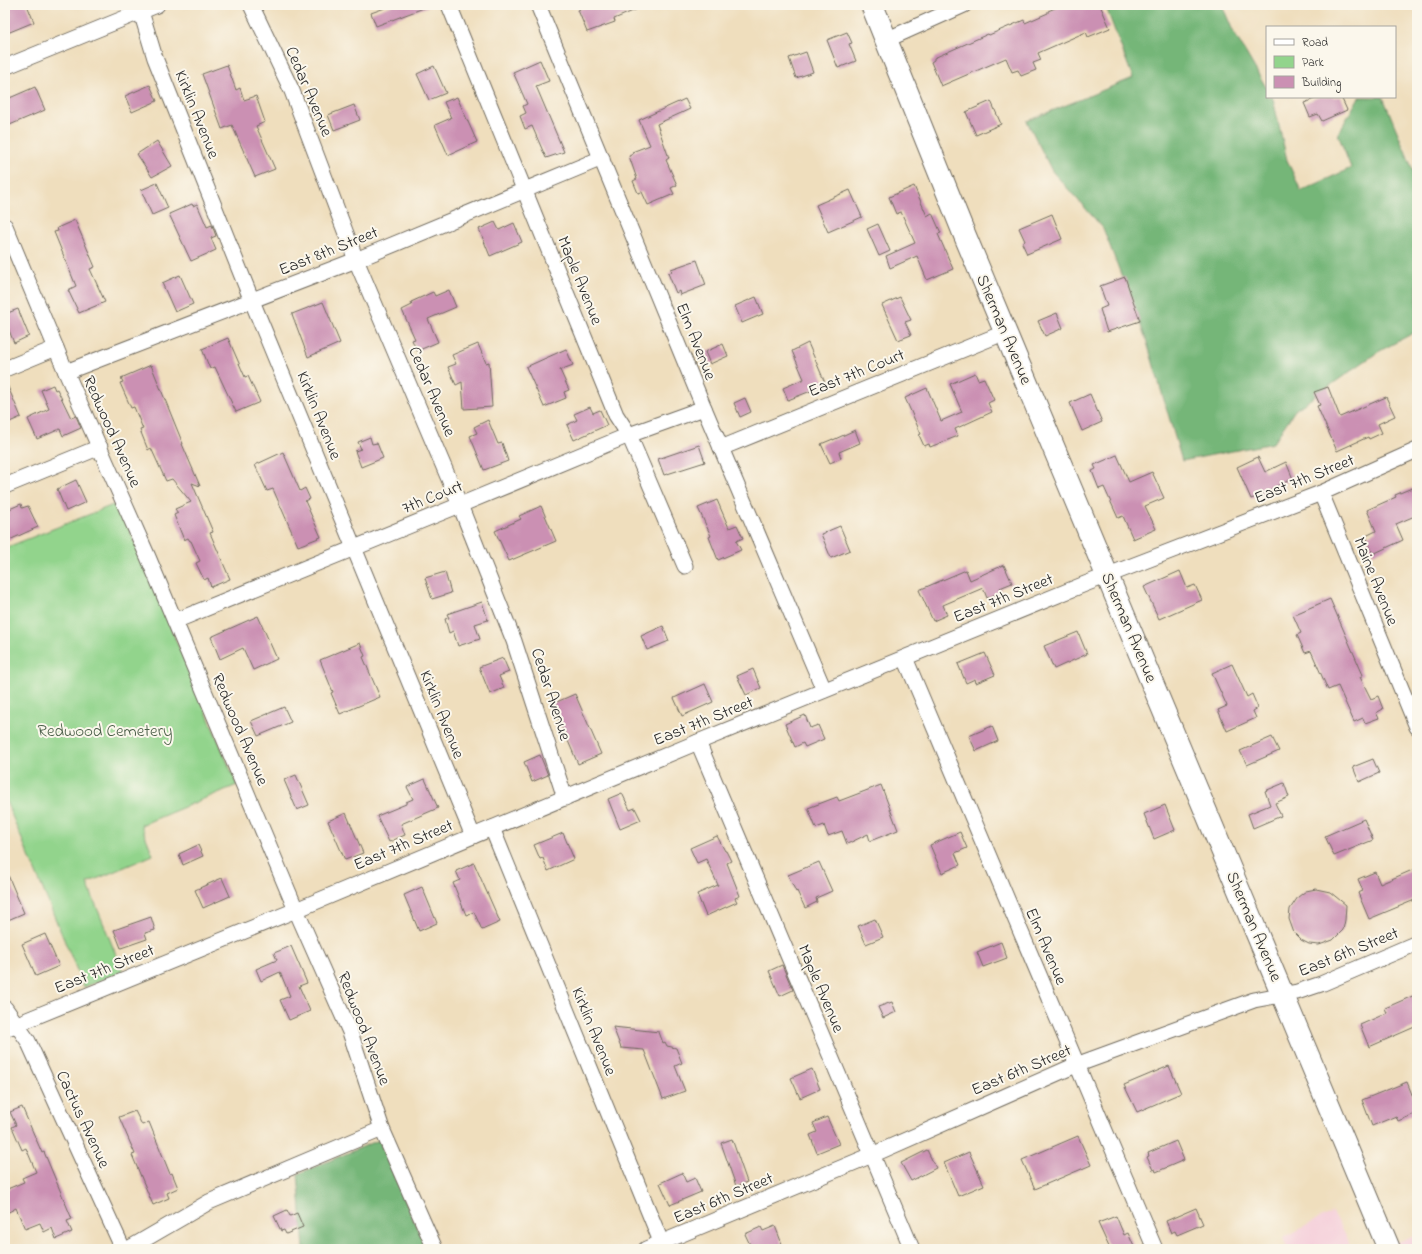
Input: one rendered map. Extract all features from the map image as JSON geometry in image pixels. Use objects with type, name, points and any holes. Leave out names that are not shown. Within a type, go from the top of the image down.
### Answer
[{"type":"street","points":[[5,67],[141,8],[157,5]]},
{"type":"street","name":"Cedar Avenue","points":[[251,5],[292,91],[356,260],[460,506],[514,641],[565,798]]},
{"type":"street","name":"Maple Avenue","points":[[448,5],[616,415],[629,435],[685,566]]},
{"type":"street","name":"Elm Avenue","points":[[538,5],[704,408],[824,690]]},
{"type":"street","name":"Sherman Avenue","points":[[872,5],[963,232],[1108,575],[1389,1249]]},
{"type":"street","points":[[886,40],[964,5]]},
{"type":"street","name":"Kirklin Avenue","points":[[141,8],[155,58],[252,301],[473,836]]},
{"type":"street","name":"East 8th Street","points":[[66,372],[356,260],[602,158]]},
{"type":"street","name":"Redwood Avenue","points":[[5,226],[66,372],[175,621],[296,910],[350,1032],[382,1129],[435,1249]]},
{"type":"street","name":"East 7th Court","points":[[721,448],[1006,332]]},
{"type":"street","points":[[5,368],[56,348]]},
{"type":"street","name":"7th Court","points":[[175,621],[460,506],[629,435],[704,408]]},
{"type":"street","points":[[5,486],[100,447]]},
{"type":"street","name":"East 7th Street","points":[[10,1027],[296,910],[824,690],[1108,575],[1321,493],[1417,450]]},
{"type":"street","name":"Maine Avenue","points":[[1321,493],[1413,704],[1417,727]]},
{"type":"street","name":"Elm Avenue","points":[[905,658],[1076,1066],[1155,1249]]},
{"type":"street","name":"Maple Avenue","points":[[698,742],[912,1249]]},
{"type":"street","name":"Kirklin Avenue","points":[[492,828],[662,1246]]},
{"type":"street","name":"East 6th Street","points":[[646,1249],[662,1246],[1076,1066],[1254,1000],[1297,992],[1321,984],[1417,943]]},
{"type":"street","name":"Cactus Avenue","points":[[5,1008],[10,1027],[28,1041],[123,1249]]},
{"type":"street","points":[[128,1249],[209,1202],[382,1129]]},
{"type":"shaded area","points":[[1332,1212],[1352,1249],[1287,1249],[1283,1238]]},
{"type":"shaded area","points":[[1417,1235],[1417,1249],[1398,1249],[1396,1244]]},
{"type":"green space","points":[[1105,5],[1222,5],[1233,31],[1266,87],[1266,98],[1273,99],[1287,160],[1301,191],[1351,168],[1338,134],[1358,98],[1383,98],[1417,180],[1417,331],[1378,352],[1295,410],[1273,443],[1182,461],[1146,339],[1103,228],[1052,171],[1027,121],[1133,78]]},
{"type":"green space","name":"Redwood Cemetery","points":[[118,503],[237,785],[141,825],[153,855],[87,883],[123,972],[84,987],[5,799],[5,548]]},
{"type":"green space","points":[[379,1140],[426,1249],[304,1249],[298,1174]]},
{"type":"building","points":[[5,5],[27,5],[34,22],[5,34]]},
{"type":"building","points":[[393,5],[429,6],[376,26],[371,13]]},
{"type":"building","points":[[591,5],[647,5],[614,19],[615,22],[587,32],[578,10]]},
{"type":"building","points":[[1062,5],[1100,5],[1110,28],[1088,37],[1086,32],[1038,53],[1041,60],[1033,63],[1036,70],[1021,76],[1018,70],[1012,72],[1006,58],[941,86],[931,62],[934,58],[1024,20],[1025,23]]},
{"type":"building","points":[[847,32],[852,43],[849,44],[856,61],[838,68],[827,40]]},
{"type":"building","points":[[806,52],[813,72],[796,78],[789,58]]},
{"type":"building","points":[[540,60],[549,81],[536,86],[564,152],[546,158],[532,126],[525,129],[520,116],[526,113],[523,106],[527,104],[513,72]]},
{"type":"building","points":[[227,65],[236,90],[240,88],[244,100],[256,96],[265,122],[256,126],[275,169],[255,177],[232,125],[222,129],[202,74]]},
{"type":"building","points":[[434,66],[446,93],[429,100],[417,74]]},
{"type":"building","points":[[150,85],[157,101],[132,112],[125,96]]},
{"type":"building","points":[[35,87],[45,110],[5,127],[5,100]]},
{"type":"building","points":[[457,97],[477,142],[448,155],[435,125],[451,118],[444,102]]},
{"type":"building","points":[[1316,98],[1341,98],[1347,110],[1322,121],[1318,114],[1310,117],[1304,103]]},
{"type":"building","points":[[685,99],[690,109],[657,124],[669,158],[666,160],[677,185],[671,188],[674,194],[648,205],[642,192],[638,193],[633,181],[637,179],[629,156],[633,154],[632,152],[650,145],[639,120]]},
{"type":"building","points":[[991,101],[1001,124],[976,135],[966,112]]},
{"type":"building","points":[[354,105],[360,120],[334,130],[328,115]]},
{"type":"building","points":[[157,141],[172,166],[152,177],[137,154]]},
{"type":"building","points":[[157,183],[168,208],[152,215],[141,190]]},
{"type":"building","points":[[914,186],[927,216],[932,213],[941,233],[938,234],[953,269],[927,280],[917,256],[890,268],[886,256],[915,243],[901,212],[896,214],[889,197]]},
{"type":"building","points":[[850,190],[862,217],[828,232],[816,205]]},
{"type":"building","points":[[192,204],[193,206],[197,204],[207,227],[212,225],[216,236],[211,238],[216,250],[191,261],[169,214]]},
{"type":"building","points":[[1052,214],[1062,239],[1027,254],[1022,243],[1025,241],[1019,228]]},
{"type":"building","points":[[75,220],[95,267],[90,269],[105,302],[79,313],[68,290],[76,286],[54,232],[58,231],[57,228]]},
{"type":"building","points":[[495,222],[499,230],[514,223],[522,242],[490,256],[479,229]]},
{"type":"building","points":[[878,224],[890,251],[879,256],[867,229]]},
{"type":"building","points":[[697,260],[706,285],[680,295],[679,291],[676,293],[668,273],[672,272],[671,269]]},
{"type":"building","points":[[180,275],[193,304],[175,312],[162,283]]},
{"type":"building","points":[[1125,277],[1140,321],[1107,332],[1100,309],[1107,306],[1100,286]]},
{"type":"building","points":[[449,290],[456,307],[428,319],[438,342],[417,351],[412,340],[415,339],[402,310],[412,305],[411,302],[433,292],[435,296]]},
{"type":"building","points":[[756,297],[763,314],[742,323],[735,306]]},
{"type":"building","points":[[900,297],[911,320],[905,322],[911,335],[898,340],[882,305]]},
{"type":"building","points":[[323,302],[340,343],[308,357],[292,314]]},
{"type":"building","points":[[18,309],[29,336],[14,343],[5,320],[5,314]]},
{"type":"building","points":[[1057,313],[1063,328],[1045,336],[1038,321]]},
{"type":"building","points":[[228,338],[245,377],[248,376],[260,402],[236,412],[215,367],[210,369],[202,349]]},
{"type":"building","points":[[808,343],[826,385],[788,400],[783,388],[804,379],[792,351]]},
{"type":"building","points":[[478,344],[486,363],[489,362],[492,407],[464,409],[462,382],[456,385],[448,367],[456,364],[452,355]]},
{"type":"building","points":[[723,344],[728,356],[710,364],[705,352]]},
{"type":"building","points":[[566,349],[573,365],[560,370],[569,390],[564,392],[566,398],[544,407],[526,367]]},
{"type":"building","points":[[151,365],[200,486],[192,483],[213,532],[210,533],[230,579],[211,587],[208,578],[204,580],[196,563],[200,561],[191,541],[188,538],[184,540],[174,515],[178,513],[175,509],[191,502],[172,479],[166,481],[151,448],[148,450],[140,430],[143,429],[134,407],[131,408],[120,383],[123,382],[121,378]]},
{"type":"building","points":[[975,373],[978,380],[984,378],[994,400],[988,403],[992,412],[955,429],[958,436],[930,447],[929,444],[924,446],[919,435],[921,434],[905,398],[927,388],[941,421],[962,412],[950,384]]},
{"type":"building","points":[[5,380],[21,417],[5,424]]},
{"type":"building","points":[[53,385],[55,390],[57,389],[71,418],[76,416],[81,428],[63,436],[60,429],[37,439],[28,419],[49,409],[41,390]]},
{"type":"building","points":[[1328,387],[1340,417],[1386,397],[1395,416],[1378,424],[1382,433],[1369,439],[1368,437],[1337,451],[1317,406],[1320,405],[1314,392]]},
{"type":"building","points":[[1090,394],[1102,422],[1082,431],[1070,403]]},
{"type":"building","points":[[745,398],[751,412],[740,417],[734,403]]},
{"type":"building","points":[[590,407],[593,413],[600,410],[607,425],[574,440],[567,425],[577,420],[574,414]]},
{"type":"building","points":[[488,420],[498,444],[502,443],[508,461],[484,470],[470,436],[477,433],[474,427]]},
{"type":"building","points":[[855,430],[860,443],[839,452],[841,458],[830,463],[821,444]]},
{"type":"building","points":[[370,437],[372,444],[377,443],[383,458],[361,467],[355,451],[361,449],[358,442]]},
{"type":"building","points":[[699,445],[705,462],[664,475],[658,459]]},
{"type":"building","points":[[283,452],[300,491],[305,488],[310,499],[305,501],[321,537],[298,546],[273,489],[267,491],[255,465]]},
{"type":"building","points":[[1117,455],[1129,482],[1152,472],[1164,498],[1145,506],[1156,529],[1133,539],[1123,516],[1118,518],[1104,487],[1099,489],[1092,471],[1096,469],[1094,465]]},
{"type":"building","points":[[1258,457],[1265,472],[1286,462],[1293,479],[1251,499],[1237,467]]},
{"type":"building","points":[[76,480],[86,502],[66,511],[57,489]]},
{"type":"building","points":[[1412,488],[1417,498],[1417,515],[1396,524],[1403,540],[1373,554],[1366,536],[1376,531],[1367,510]]},
{"type":"building","points":[[717,500],[729,528],[737,525],[743,538],[736,541],[741,550],[718,560],[709,537],[711,536],[698,508]]},
{"type":"building","points":[[21,504],[22,508],[28,506],[38,527],[5,542],[5,511]]},
{"type":"building","points":[[541,506],[556,541],[509,561],[495,531],[521,519],[519,516]]},
{"type":"building","points":[[840,526],[850,550],[831,558],[821,534]]},
{"type":"building","points":[[1004,565],[1012,583],[1000,588],[1001,592],[987,598],[983,588],[943,605],[947,615],[933,621],[919,590],[966,570],[970,580]]},
{"type":"building","points":[[1180,571],[1187,588],[1195,585],[1202,600],[1159,619],[1144,587]]},
{"type":"building","points":[[445,572],[451,593],[432,599],[425,578]]},
{"type":"building","points":[[1330,599],[1363,675],[1360,677],[1371,699],[1378,696],[1383,709],[1376,713],[1379,718],[1365,723],[1363,718],[1354,722],[1338,686],[1328,690],[1311,651],[1305,653],[1297,635],[1301,633],[1293,615]]},
{"type":"building","points":[[482,602],[488,620],[475,624],[480,639],[458,646],[453,631],[449,633],[445,619],[449,618],[447,614]]},
{"type":"building","points":[[258,616],[277,659],[253,670],[243,648],[220,659],[211,637]]},
{"type":"building","points":[[663,626],[669,641],[647,650],[641,636]]},
{"type":"building","points":[[1078,632],[1087,654],[1054,669],[1044,646]]},
{"type":"building","points":[[360,643],[365,656],[363,657],[380,697],[340,714],[320,660]]},
{"type":"building","points":[[985,653],[995,675],[976,683],[975,679],[966,683],[958,664]]},
{"type":"building","points":[[503,658],[509,672],[499,676],[504,688],[490,694],[479,667]]},
{"type":"building","points":[[1232,664],[1247,697],[1252,694],[1258,708],[1253,711],[1256,718],[1227,731],[1218,710],[1227,706],[1212,673]]},
{"type":"building","points":[[753,669],[761,688],[746,695],[737,676]]},
{"type":"building","points":[[705,684],[713,702],[682,716],[674,698]]},
{"type":"building","points":[[575,694],[601,754],[578,764],[552,704]]},
{"type":"building","points":[[284,707],[291,722],[258,736],[251,721]]},
{"type":"building","points":[[805,715],[810,728],[818,725],[824,739],[805,747],[803,743],[795,747],[785,724]]},
{"type":"building","points":[[992,726],[998,741],[976,751],[969,736]]},
{"type":"building","points":[[1272,737],[1279,751],[1247,765],[1240,751]]},
{"type":"building","points":[[540,755],[548,775],[532,782],[524,762]]},
{"type":"building","points":[[1373,759],[1379,773],[1359,782],[1353,767]]},
{"type":"building","points":[[296,775],[309,805],[297,810],[284,780]]},
{"type":"building","points":[[425,779],[438,808],[401,824],[405,835],[389,842],[377,816],[406,804],[406,802],[413,799],[407,787]]},
{"type":"building","points":[[1284,783],[1289,797],[1275,803],[1281,816],[1253,828],[1248,814],[1270,805],[1265,791]]},
{"type":"building","points":[[881,785],[898,830],[870,841],[868,834],[847,844],[842,831],[828,836],[824,825],[816,828],[808,808],[837,797],[839,801]]},
{"type":"building","points":[[622,793],[630,810],[635,808],[641,820],[620,829],[608,799]]},
{"type":"building","points":[[1165,805],[1175,830],[1154,839],[1144,814]]},
{"type":"building","points":[[346,813],[363,853],[345,860],[328,821]]},
{"type":"building","points":[[1364,819],[1373,840],[1334,856],[1325,836]]},
{"type":"building","points":[[960,832],[967,848],[955,853],[960,865],[942,873],[930,845]]},
{"type":"building","points":[[563,833],[574,859],[548,871],[543,858],[540,859],[534,845]]},
{"type":"building","points":[[717,836],[731,861],[727,863],[740,896],[735,898],[737,902],[706,916],[697,894],[718,885],[706,859],[697,863],[690,848]]},
{"type":"building","points":[[198,845],[203,856],[183,865],[179,854]]},
{"type":"building","points":[[819,862],[832,891],[816,898],[817,902],[805,908],[788,875]]},
{"type":"building","points":[[474,863],[500,922],[482,930],[474,912],[466,915],[453,883],[460,880],[456,871]]},
{"type":"building","points":[[5,868],[24,913],[8,920],[5,913]]},
{"type":"building","points":[[1417,868],[1417,899],[1369,919],[1358,893],[1363,891],[1358,879],[1375,872],[1380,884]]},
{"type":"building","points":[[222,878],[230,896],[203,908],[195,890]]},
{"type":"building","points":[[422,887],[437,923],[419,931],[404,895]]},
{"type":"building","points":[[1316,889],[1330,892],[1346,905],[1343,930],[1333,940],[1319,945],[1309,944],[1301,940],[1294,933],[1289,919],[1290,909],[1298,897],[1306,891]]},
{"type":"building","points":[[151,917],[155,930],[145,933],[147,939],[121,948],[114,930]]},
{"type":"building","points":[[875,919],[883,937],[866,944],[858,926]]},
{"type":"building","points":[[45,934],[59,966],[36,976],[22,944]]},
{"type":"building","points":[[1001,942],[1007,958],[983,967],[977,952]]},
{"type":"building","points":[[291,946],[307,983],[299,986],[310,1011],[289,1020],[280,1000],[290,996],[280,972],[261,981],[256,969],[277,960],[274,953]]},
{"type":"building","points":[[782,965],[793,990],[780,996],[769,971]]},
{"type":"building","points":[[1417,994],[1417,1026],[1369,1047],[1360,1025],[1387,1013],[1385,1008]]},
{"type":"building","points":[[892,1002],[896,1012],[883,1018],[878,1007]]},
{"type":"building","points":[[613,1027],[659,1032],[663,1043],[665,1042],[667,1046],[676,1048],[682,1063],[675,1066],[685,1091],[663,1099],[644,1050],[621,1048]]},
{"type":"building","points":[[1169,1066],[1181,1093],[1137,1112],[1124,1085]]},
{"type":"building","points":[[812,1069],[820,1089],[800,1098],[791,1078]]},
{"type":"building","points":[[1407,1082],[1417,1107],[1417,1113],[1398,1121],[1396,1116],[1372,1126],[1362,1100]]},
{"type":"building","points":[[22,1107],[42,1153],[44,1152],[72,1219],[67,1221],[72,1232],[56,1239],[52,1228],[44,1232],[40,1223],[25,1229],[16,1208],[5,1214],[5,1190],[24,1182],[22,1178],[36,1172],[26,1148],[22,1150],[12,1127],[16,1125],[10,1112]]},
{"type":"building","points":[[135,1111],[142,1125],[149,1122],[170,1174],[172,1173],[178,1188],[167,1193],[169,1198],[153,1205],[132,1155],[135,1154],[119,1117]]},
{"type":"building","points":[[827,1117],[839,1144],[817,1153],[810,1135],[817,1132],[813,1123]]},
{"type":"building","points":[[1078,1136],[1091,1165],[1035,1189],[1022,1160]]},
{"type":"building","points":[[732,1139],[747,1182],[736,1186],[721,1143]]},
{"type":"building","points":[[1176,1141],[1184,1160],[1156,1172],[1155,1169],[1153,1170],[1147,1157],[1149,1156],[1148,1153]]},
{"type":"building","points":[[927,1150],[936,1168],[911,1181],[901,1163]]},
{"type":"building","points":[[969,1152],[984,1185],[958,1196],[944,1163]]},
{"type":"building","points":[[682,1173],[686,1182],[695,1178],[701,1192],[670,1205],[660,1183]]},
{"type":"building","points":[[1196,1208],[1203,1224],[1177,1235],[1175,1231],[1171,1233],[1166,1221]]},
{"type":"building","points":[[287,1210],[290,1216],[297,1213],[303,1227],[286,1234],[284,1230],[281,1231],[274,1216]]},
{"type":"building","points":[[1116,1216],[1124,1235],[1128,1233],[1135,1249],[1110,1249],[1098,1223]]},
{"type":"building","points":[[775,1226],[784,1249],[752,1249],[745,1234],[761,1227],[763,1231]]}]
